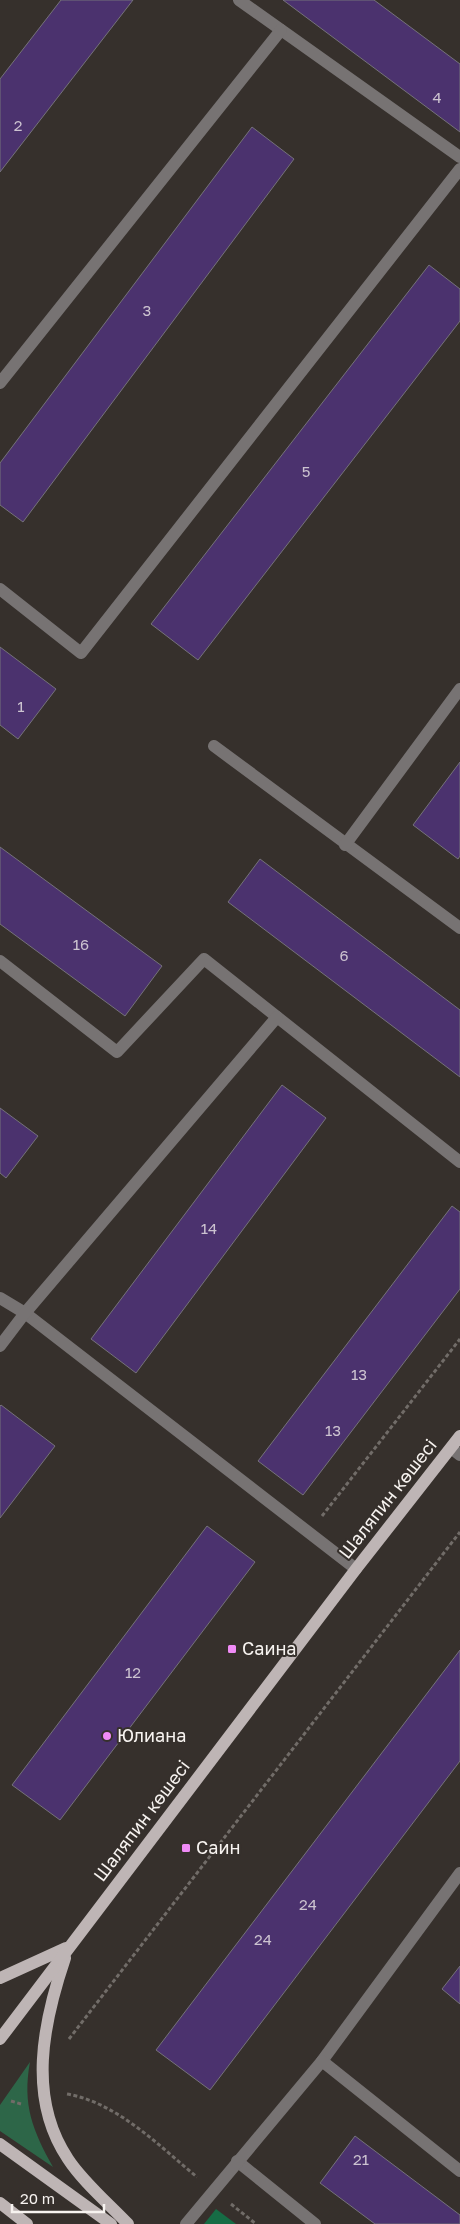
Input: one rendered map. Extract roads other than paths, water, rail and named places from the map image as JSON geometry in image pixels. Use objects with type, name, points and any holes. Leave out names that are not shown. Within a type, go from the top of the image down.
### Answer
[{"type":"main road","name":"Шаляпин көшесі","points":[[0,2039],[356,1569],[455,1451],[460,1436]]},
{"type":"main road","points":[[0,1978],[68,1947]]},
{"type":"main road","points":[[68,1947],[51,1999],[41,2073],[45,2099],[54,2132],[69,2160],[128,2224]]},
{"type":"main road","points":[[0,2144],[111,2224]]},
{"type":"main road","points":[[0,2157],[18,2157]]},
{"type":"main road","points":[[0,2203],[27,2224]]},
{"type":"lane","points":[[239,0],[460,157]]},
{"type":"lane","points":[[0,383],[281,30]]},
{"type":"lane","points":[[0,589],[81,653],[460,168]]},
{"type":"lane","points":[[345,845],[460,689]]},
{"type":"lane","points":[[214,746],[345,845],[460,928]]},
{"type":"lane","points":[[0,961],[117,1052],[204,959],[460,1162]]},
{"type":"lane","points":[[0,1346],[25,1313],[277,1017]]},
{"type":"lane","points":[[0,1298],[25,1313],[356,1569]]},
{"type":"lane","points":[[186,2224],[322,2061],[460,1873]]},
{"type":"lane","points":[[322,2061],[460,2171]]},
{"type":"lane","points":[[237,2161],[315,2224]]},
{"type":"place","name":"Саина","points":[[232,1649]]},
{"type":"place","name":"Юлиана","points":[[107,1736]]},
{"type":"place","name":"Саин","points":[[186,1848]]}]
